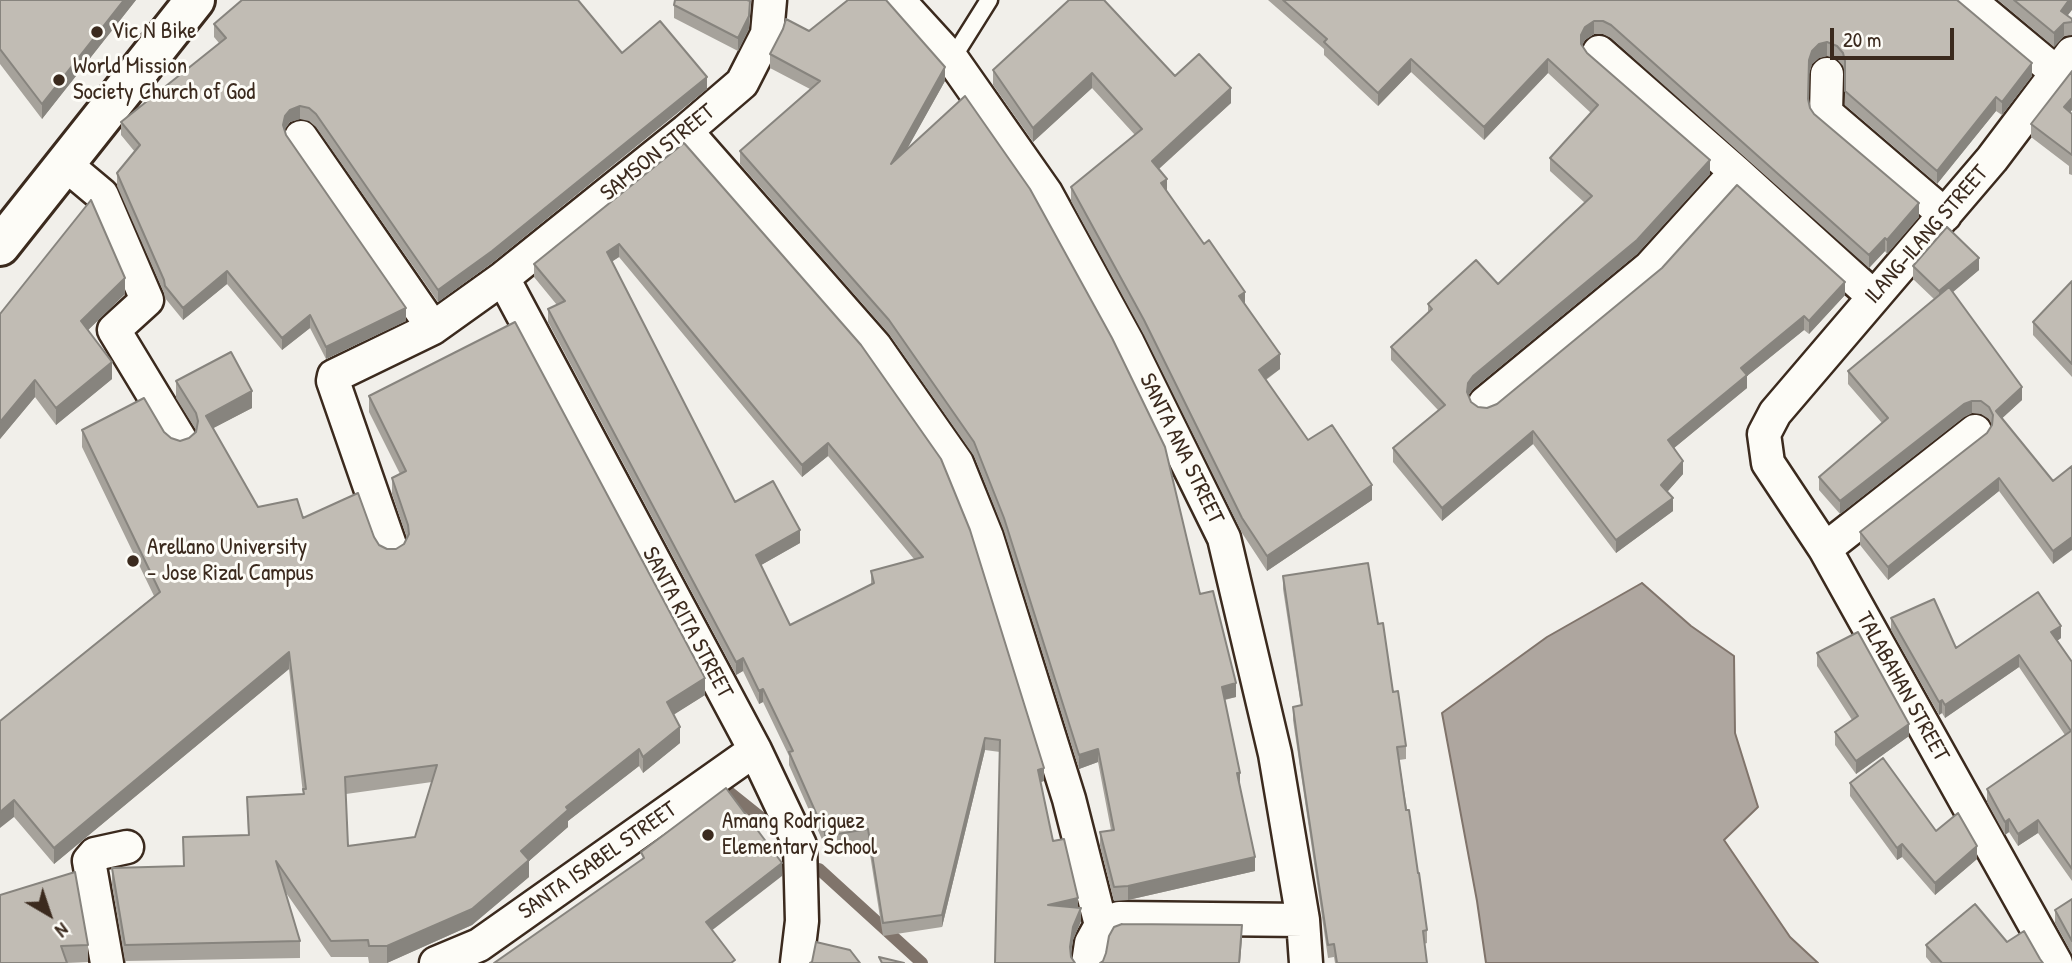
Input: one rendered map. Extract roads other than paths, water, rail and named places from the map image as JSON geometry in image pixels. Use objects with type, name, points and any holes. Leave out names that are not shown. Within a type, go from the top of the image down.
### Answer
[{"type":"main road","points":[[0,246],[195,0]]},
{"type":"street","name":"SAMSON STREET","points":[[391,548],[333,381],[334,376],[509,289],[742,83],[767,34],[770,0]]},
{"type":"street","name":"SANTA ANA STREET","points":[[898,0],[952,59],[1046,193],[1128,343],[1224,538],[1275,754],[1303,920],[1306,963]]},
{"type":"street","points":[[1969,0],[2064,63]]},
{"type":"street","points":[[1599,52],[1874,298]]},
{"type":"street","name":"ILANG-ILANG STREET","points":[[1775,413],[1992,159],[2064,63]]},
{"type":"street","points":[[1826,74],[1826,113],[1945,215]]},
{"type":"street","points":[[686,131],[874,346],[957,463],[987,537],[1069,799],[1101,925]]},
{"type":"street","points":[[301,138],[433,328]]},
{"type":"street","points":[[65,164],[102,195],[137,276],[147,300],[114,330],[180,439]]},
{"type":"street","points":[[1485,403],[1650,267],[1736,172]]},
{"type":"street","name":"SANTA RITA STREET","points":[[509,289],[755,750],[800,845],[802,921],[797,963]]},
{"type":"street","name":"TALABAHAN STREET","points":[[1775,413],[1764,434],[1768,463],[1825,549],[2056,963]]},
{"type":"street","points":[[1825,549],[1975,431]]},
{"type":"street","name":"SANTA ISABEL STREET","points":[[436,963],[479,945],[755,750]]},
{"type":"street","points":[[107,963],[89,861],[95,854],[127,847]]},
{"type":"street","points":[[1088,963],[1091,943],[1101,925],[1119,918],[1303,920]]},
{"type":"lane","points":[[952,59],[989,0]]},
{"type":"waterway","points":[[729,792],[769,824]]},
{"type":"waterway","points":[[819,869],[922,963]]},
{"type":"place","name":"Vic N Bike","points":[[97,32]]},
{"type":"place","name":"World Mission Society Church of God","points":[[59,80]]},
{"type":"place","name":"Arellano University - Jose Rizal Campus","points":[[133,561]]},
{"type":"place","name":"Amang Rodriguez Elementary School","points":[[708,835]]}]
